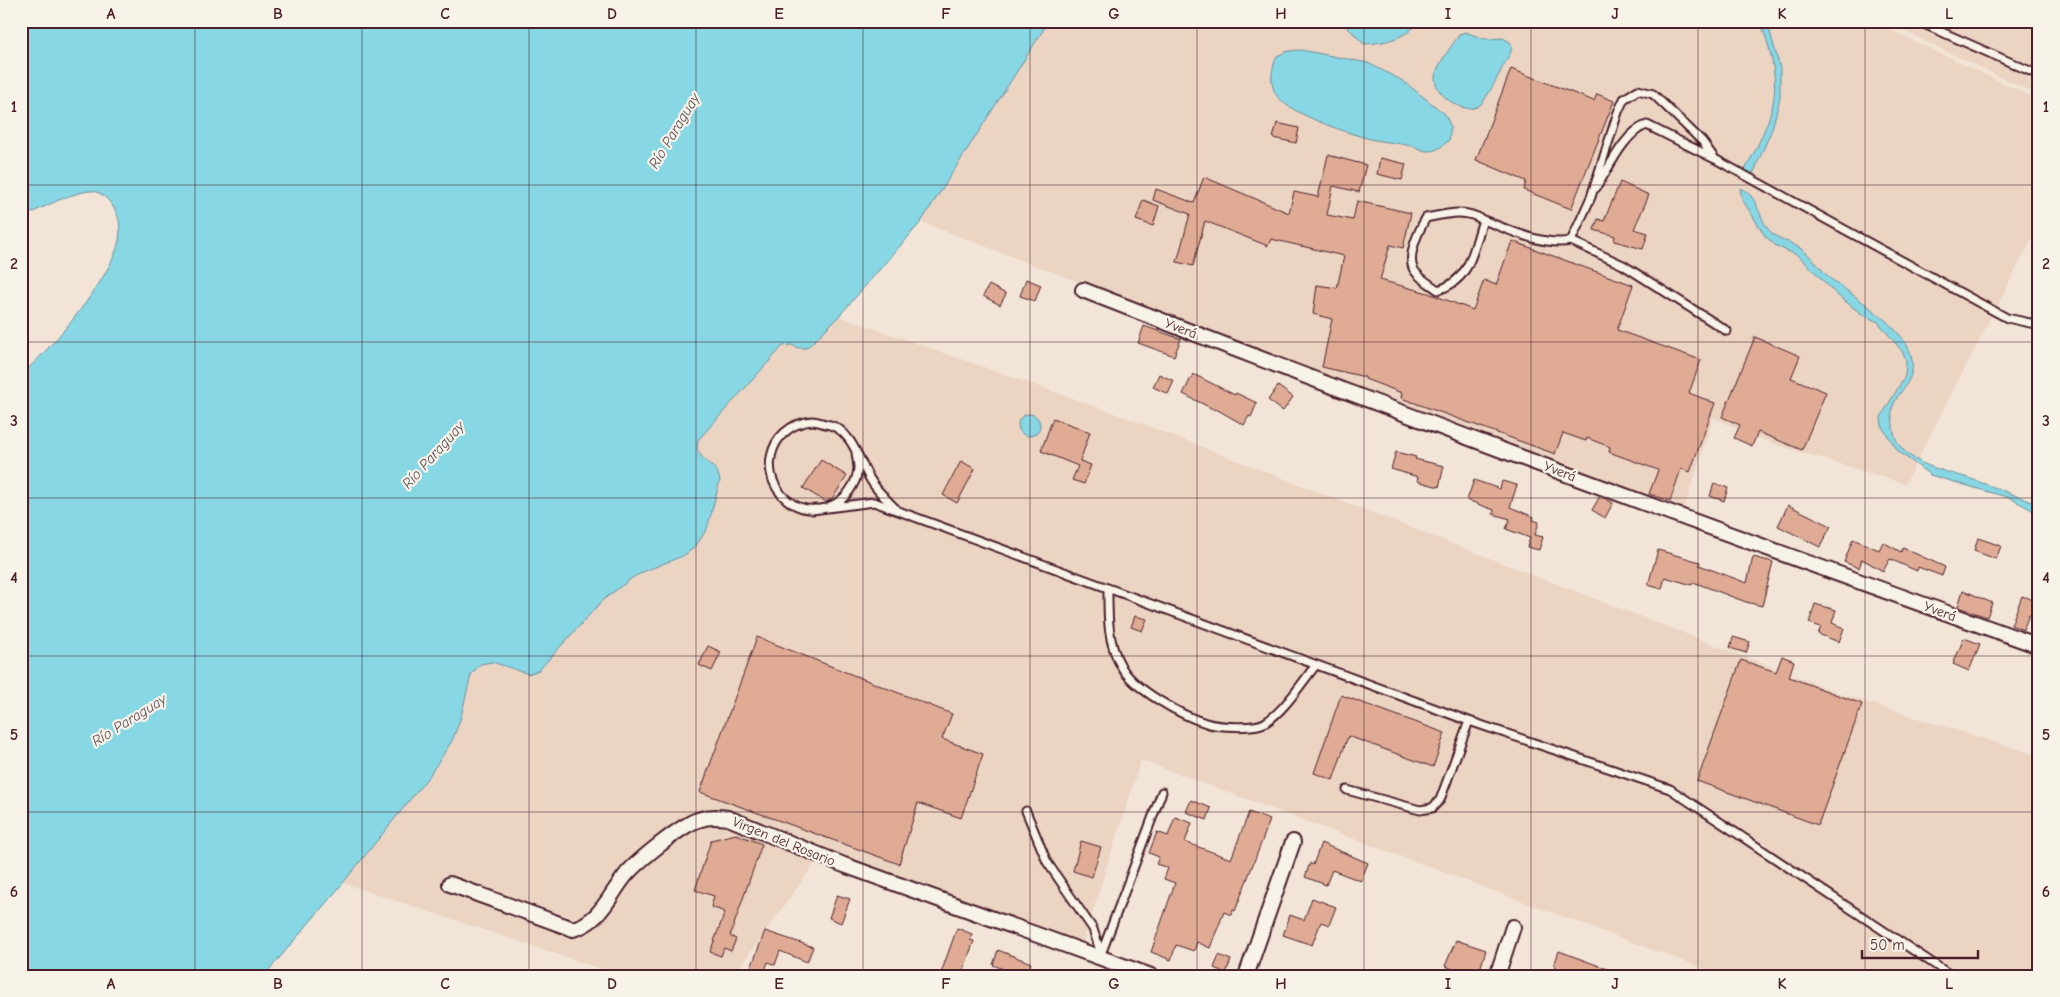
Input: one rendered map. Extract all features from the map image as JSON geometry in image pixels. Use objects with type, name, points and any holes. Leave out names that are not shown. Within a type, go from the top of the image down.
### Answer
[{"type":"street","name":"Yverá","points":[[1084,290],[1280,367],[1755,545],[2039,646]]},
{"type":"street","name":"Virgen del Rosario","points":[[450,884],[573,929],[584,926],[604,907],[626,874],[662,843],[697,820],[715,816],[728,818],[844,865],[1101,956],[1151,976]]},
{"type":"street","points":[[1246,976],[1293,842]]},
{"type":"street","points":[[1497,976],[1512,927]]},
{"type":"lane","points":[[1918,21],[2039,74]]},
{"type":"lane","points":[[1571,242],[1591,198],[1624,98],[1638,90],[1653,94],[1702,140],[1715,159]]},
{"type":"lane","points":[[1591,198],[1626,142],[1638,128],[1646,125],[1658,129],[1715,159],[2007,318],[2039,325]]},
{"type":"lane","points":[[1483,220],[1470,264],[1452,286],[1438,290],[1422,279],[1413,269],[1411,259],[1418,232],[1426,218],[1459,212],[1476,215],[1483,220],[1544,241],[1557,244],[1571,242],[1623,265],[1727,331]]},
{"type":"lane","points":[[897,510],[870,480],[856,451],[845,434],[835,426],[813,421],[794,425],[777,440],[770,456],[769,465],[772,480],[784,498],[799,508],[812,510],[874,502],[1469,721],[1670,789],[1952,976]]},
{"type":"lane","points":[[812,510],[833,506],[852,489],[858,469],[856,451]]},
{"type":"lane","points":[[1108,588],[1108,625],[1121,668],[1137,685],[1167,705],[1207,724],[1244,726],[1265,724],[1278,713],[1316,665]]},
{"type":"lane","points":[[1347,790],[1420,810],[1432,808],[1440,800],[1469,721]]},
{"type":"lane","points":[[1101,956],[1162,792]]},
{"type":"lane","points":[[1026,810],[1047,862],[1092,930],[1101,956]]},
{"type":"shaded area","points":[[1049,21],[1872,21],[2039,100],[2039,225],[1905,484],[1774,444],[1713,418],[1684,510],[1322,375],[921,222]]},
{"type":"shaded area","points":[[1882,21],[2039,21],[2039,96],[2025,89]]},
{"type":"shaded area","points":[[839,316],[1114,413],[1844,695],[2039,756],[2039,976],[1723,976],[1141,760],[1083,942],[824,851],[733,976],[622,976],[343,883],[429,776],[452,741],[460,720],[471,675],[480,664],[492,662],[528,674],[549,660],[603,600],[632,578],[645,571],[683,557],[707,529],[720,480],[717,471],[701,456],[697,449],[698,440],[783,346],[792,345],[806,348]]},
{"type":"water","name":"Río Paraguay","points":[[21,21],[1049,21],[921,222],[839,316],[812,343],[806,348],[791,345],[783,346],[698,440],[697,449],[701,456],[717,471],[720,480],[707,529],[695,547],[683,556],[632,578],[603,600],[539,670],[529,674],[492,662],[480,664],[471,675],[460,720],[452,741],[429,776],[343,883],[264,976],[21,976],[21,375],[48,349],[93,292],[114,255],[120,231],[119,218],[111,204],[102,195],[93,191],[67,197],[21,218]]},
{"type":"water","points":[[1344,21],[1420,21],[1408,32],[1395,38],[1364,44],[1348,28]]},
{"type":"water","points":[[1760,21],[1767,21],[1780,68],[1780,98],[1772,129],[1753,174],[1745,170],[1766,125],[1775,88],[1771,58]]},
{"type":"water","points":[[1465,32],[1485,39],[1503,38],[1510,42],[1512,47],[1483,102],[1477,107],[1470,108],[1462,107],[1446,98],[1436,84],[1435,77],[1445,55],[1460,34]]},
{"type":"water","points":[[1301,50],[1368,63],[1403,81],[1445,114],[1451,127],[1449,140],[1436,150],[1426,151],[1412,146],[1370,139],[1347,132],[1291,108],[1275,93],[1272,83],[1273,70],[1277,56],[1288,51]]},
{"type":"water","points":[[1740,188],[1752,197],[1764,223],[1774,235],[1804,251],[1830,278],[1888,323],[1906,344],[1911,355],[1912,373],[1906,386],[1894,403],[1892,412],[1894,434],[1900,446],[1923,464],[1991,486],[2039,506],[2039,517],[2032,510],[2010,498],[1930,475],[1898,451],[1882,427],[1881,417],[1905,376],[1906,360],[1902,351],[1878,322],[1863,315],[1837,295],[1799,256],[1776,246],[1765,236],[1742,199]]},
{"type":"water","points":[[1025,414],[1033,414],[1040,421],[1040,429],[1033,436],[1025,436],[1018,429],[1018,421]]},
{"type":"building","points":[[1511,69],[1594,101],[1597,94],[1614,101],[1571,209],[1524,190],[1526,181],[1476,160]]},
{"type":"building","points":[[1277,123],[1299,128],[1296,143],[1273,138]]},
{"type":"building","points":[[1328,155],[1366,165],[1359,192],[1333,186],[1327,215],[1353,220],[1357,201],[1411,213],[1403,248],[1390,245],[1380,280],[1428,293],[1473,310],[1484,280],[1496,285],[1512,241],[1633,285],[1617,330],[1701,360],[1689,393],[1715,403],[1690,472],[1681,469],[1670,501],[1649,494],[1658,470],[1609,452],[1610,447],[1587,438],[1586,441],[1563,433],[1555,454],[1401,398],[1402,393],[1365,379],[1365,377],[1322,367],[1332,319],[1313,314],[1317,285],[1337,288],[1344,256],[1271,239],[1268,246],[1205,221],[1193,266],[1177,262],[1190,214],[1153,200],[1156,189],[1194,203],[1204,177],[1289,213],[1294,192],[1318,197]]},
{"type":"building","points":[[1380,158],[1406,164],[1402,180],[1377,174]]},
{"type":"building","points":[[1620,182],[1649,195],[1634,229],[1648,233],[1643,249],[1614,241],[1615,236],[1594,230],[1598,219],[1604,221]]},
{"type":"building","points":[[1143,200],[1159,206],[1153,226],[1136,220]]},
{"type":"building","points":[[1026,279],[1041,285],[1035,301],[1020,296]]},
{"type":"building","points":[[989,285],[1006,294],[1000,305],[983,296]]},
{"type":"building","points":[[1144,326],[1181,339],[1174,356],[1138,343]]},
{"type":"building","points":[[1755,337],[1800,356],[1791,378],[1826,392],[1802,450],[1758,432],[1752,446],[1734,438],[1740,425],[1722,417]]},
{"type":"building","points":[[1159,374],[1174,381],[1168,394],[1153,387]]},
{"type":"building","points":[[1193,374],[1235,395],[1236,393],[1257,403],[1251,417],[1249,416],[1244,425],[1216,409],[1183,394]]},
{"type":"building","points":[[1278,386],[1293,397],[1283,411],[1268,400]]},
{"type":"building","points":[[1053,418],[1090,432],[1080,461],[1091,465],[1084,484],[1072,480],[1078,466],[1041,451]]},
{"type":"building","points":[[1396,452],[1444,466],[1439,487],[1417,481],[1418,477],[1391,469]]},
{"type":"building","points":[[821,460],[847,476],[832,499],[826,502],[803,488]]},
{"type":"building","points":[[961,461],[975,469],[957,503],[943,495]]},
{"type":"building","points":[[1474,480],[1500,489],[1502,481],[1517,485],[1510,507],[1534,517],[1533,520],[1539,522],[1535,535],[1543,537],[1539,550],[1527,547],[1530,538],[1506,529],[1510,519],[1493,514],[1494,510],[1467,500]]},
{"type":"building","points":[[1714,483],[1728,488],[1724,501],[1710,496]]},
{"type":"building","points":[[1600,496],[1613,503],[1605,518],[1592,510]]},
{"type":"building","points":[[1788,505],[1831,526],[1820,547],[1778,526]]},
{"type":"building","points":[[1978,538],[2001,546],[1996,559],[1974,551]]},
{"type":"building","points":[[1853,539],[1879,550],[1883,542],[1901,552],[1903,548],[1945,567],[1942,576],[1918,567],[1917,571],[1890,559],[1883,571],[1862,559],[1859,568],[1844,562]]},
{"type":"building","points":[[1658,550],[1700,562],[1699,565],[1747,583],[1753,557],[1773,562],[1762,606],[1693,582],[1692,585],[1665,577],[1662,589],[1648,585]]},
{"type":"building","points":[[1963,590],[1992,603],[1987,617],[1958,607]]},
{"type":"building","points":[[2022,596],[2039,602],[2039,618],[2029,615],[2023,630],[2011,625]]},
{"type":"building","points":[[1815,604],[1836,610],[1832,623],[1844,628],[1839,642],[1818,634],[1821,627],[1809,623]]},
{"type":"building","points":[[1135,616],[1147,619],[1142,631],[1131,627]]},
{"type":"building","points":[[757,637],[952,714],[942,739],[983,754],[961,818],[918,803],[899,864],[700,792]]},
{"type":"building","points":[[1733,637],[1750,642],[1746,653],[1730,648]]},
{"type":"building","points":[[1964,638],[1980,644],[1969,671],[1953,664]]},
{"type":"building","points":[[708,646],[721,652],[712,671],[699,665]]},
{"type":"building","points":[[1782,656],[1794,661],[1789,677],[1862,704],[1818,825],[1697,781],[1741,660],[1776,672]]},
{"type":"building","points":[[1341,695],[1445,733],[1433,767],[1348,736],[1333,780],[1314,773]]},
{"type":"building","points":[[1191,800],[1211,808],[1207,820],[1186,812]]},
{"type":"building","points":[[1249,812],[1270,820],[1235,911],[1233,910],[1231,915],[1224,912],[1210,948],[1197,942],[1194,951],[1176,945],[1171,960],[1151,952],[1175,883],[1164,879],[1168,868],[1156,864],[1159,857],[1149,853],[1157,832],[1168,836],[1175,817],[1192,823],[1185,842],[1231,859]]},
{"type":"building","points":[[736,834],[762,844],[730,936],[736,939],[731,951],[724,948],[721,956],[710,952],[725,912],[711,907],[714,896],[695,890],[711,840]]},
{"type":"building","points":[[1081,841],[1101,847],[1092,877],[1073,871]]},
{"type":"building","points":[[1321,843],[1368,863],[1361,881],[1332,870],[1326,885],[1305,877],[1310,863],[1313,865]]},
{"type":"building","points":[[837,895],[850,899],[841,923],[829,918]]},
{"type":"building","points":[[1312,898],[1336,907],[1329,925],[1321,922],[1312,945],[1283,935],[1290,915],[1304,920]]},
{"type":"building","points":[[957,928],[972,934],[970,940],[974,941],[961,976],[948,976],[941,973]]},
{"type":"building","points":[[765,931],[813,947],[807,962],[780,951],[775,965],[768,962],[764,973],[751,968]]},
{"type":"building","points":[[1456,940],[1486,950],[1478,976],[1471,976],[1445,966]]},
{"type":"building","points":[[998,950],[1031,963],[1027,976],[1021,976],[993,965]]},
{"type":"building","points":[[1559,951],[1621,974],[1621,976],[1587,976],[1568,969],[1566,976],[1552,976]]},
{"type":"building","points":[[1219,955],[1231,960],[1226,973],[1214,968]]}]
